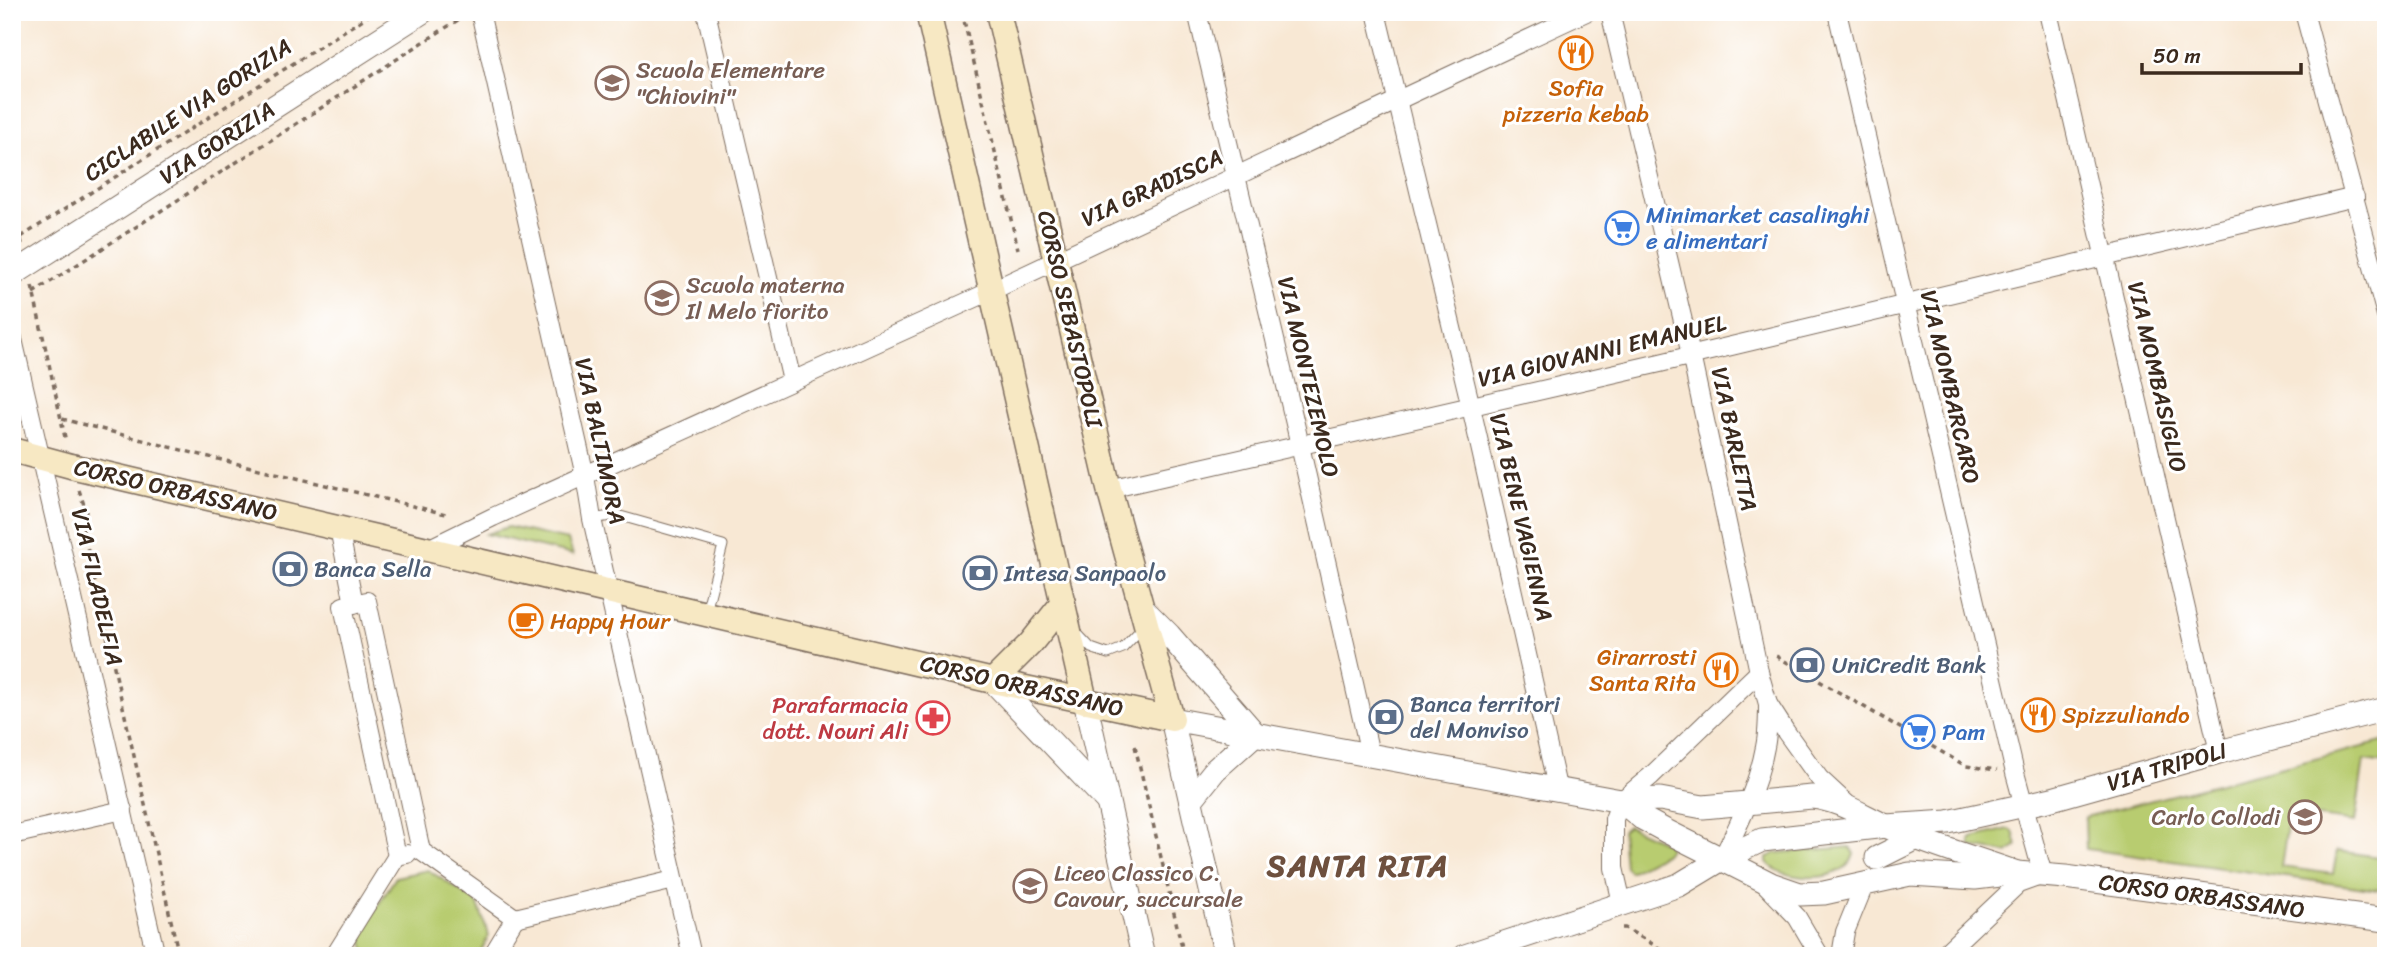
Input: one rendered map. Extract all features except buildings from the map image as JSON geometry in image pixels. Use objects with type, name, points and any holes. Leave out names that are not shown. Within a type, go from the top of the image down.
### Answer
[{"type":"main road","points":[[928,12],[1085,701]]},
{"type":"main road","name":"CORSO SEBASTOPOLI","points":[[998,12],[1109,489],[1172,719]]},
{"type":"main road","name":"CORSO ORBASSANO","points":[[12,450],[993,681],[1172,719]]},
{"type":"main road","points":[[993,681],[1065,612]]},
{"type":"street","name":"VIA GORIZIA","points":[[20,270],[422,12]]},
{"type":"street","name":"VIA BALTIMORA","points":[[480,12],[692,956]]},
{"type":"street","points":[[706,12],[792,382]]},
{"type":"street","name":"VIA MONTEZEMOLO","points":[[1197,12],[1370,754]]},
{"type":"street","name":"VIA BENE VAGIENNA","points":[[1376,12],[1471,407],[1557,787]]},
{"type":"street","name":"VIA GRADISCA","points":[[585,476],[993,290],[1586,12]]},
{"type":"street","name":"VIA BARLETTA","points":[[1610,12],[1691,355],[1768,704]]},
{"type":"street","name":"VIA MOMBARCARO","points":[[1837,12],[2015,773],[2043,875]]},
{"type":"street","name":"VIA MOMBASIGLIO","points":[[2048,12],[2218,752]]},
{"type":"street","points":[[2304,12],[2386,315]]},
{"type":"street","name":"VIA GIOVANNI EMANUEL","points":[[1109,489],[1471,407],[2355,197]]},
{"type":"street","name":"VIA FILADELFIA","points":[[12,335],[156,956]]},
{"type":"street","points":[[428,549],[585,476]]},
{"type":"street","points":[[339,528],[354,604]]},
{"type":"street","points":[[334,954],[397,856],[343,606],[366,601],[421,851],[515,918]]},
{"type":"street","points":[[1143,616],[1169,635],[1255,734],[1215,770],[1191,800]]},
{"type":"street","points":[[1615,906],[1614,819],[1621,800],[1651,776],[1758,668]]},
{"type":"street","points":[[993,681],[1108,803]]},
{"type":"street","points":[[1085,701],[1143,956]]},
{"type":"street","points":[[1722,859],[1747,803],[1765,747],[1768,704]]},
{"type":"street","points":[[1768,704],[1819,778],[1832,793],[1854,810]]},
{"type":"street","name":"VIA TRIPOLI","points":[[1948,822],[2024,806],[2386,709]]},
{"type":"street","name":"CORSO ORBASSANO","points":[[1172,719],[1621,800]]},
{"type":"street","name":"CORSO SEBASTOPOLI","points":[[1172,719],[1227,956]]},
{"type":"street","points":[[1621,800],[1660,799],[1703,807],[1824,798],[1886,827],[2017,873]]},
{"type":"street","points":[[1621,800],[1642,818],[1788,891],[1810,895],[1910,874],[1975,878],[2017,873]]},
{"type":"street","points":[[12,835],[123,810]]},
{"type":"street","points":[[1465,956],[1522,947],[1615,906],[1679,885],[1722,859],[1762,840],[1948,822]]},
{"type":"street","points":[[1877,858],[1948,822]]},
{"type":"street","points":[[1841,956],[1845,932],[1877,858],[1886,827]]},
{"type":"street","points":[[397,856],[421,851]]},
{"type":"street","name":"CORSO ORBASSANO","points":[[2017,873],[2386,920]]},
{"type":"street","points":[[1752,874],[1776,894],[1797,917],[1820,956]]},
{"type":"street","points":[[1942,956],[2018,884],[2043,875]]},
{"type":"street","points":[[492,956],[515,918],[674,880]]},
{"type":"lane","points":[[592,519],[617,515],[723,545],[705,614]]},
{"type":"lane","points":[[1065,612],[1091,648],[1108,654],[1123,648],[1143,616]]},
{"type":"path","name":"CICLABILE VIA GORIZIA","points":[[21,238],[374,12]]},
{"type":"path","points":[[33,293],[470,12]]},
{"type":"path","points":[[962,12],[1018,249]]},
{"type":"path","points":[[12,200],[21,238],[20,270],[33,293],[71,466],[86,511],[83,529],[178,956]]},
{"type":"path","points":[[62,419],[447,516],[459,510]]},
{"type":"path","points":[[1758,668],[1776,656],[1966,766],[2015,773]]},
{"type":"path","points":[[1135,746],[1184,956]]},
{"type":"path","points":[[1615,906],[1614,930],[1625,928],[1673,956]]},
{"type":"green space","points":[[508,527],[568,540],[573,555],[486,534]]},
{"type":"green space","points":[[2386,741],[2386,763],[2364,760],[2355,822],[2289,813],[2281,867],[2333,874],[2337,851],[2386,858],[2386,891],[2086,849],[2085,817]]},
{"type":"green space","points":[[1628,826],[1666,843],[1669,848],[1666,853],[1630,872],[1625,867],[1622,831]]},
{"type":"green space","points":[[2009,829],[2013,831],[2017,846],[2008,853],[1971,847],[1972,838]]},
{"type":"green space","points":[[1850,847],[1854,854],[1849,864],[1828,875],[1800,877],[1775,869],[1767,862],[1767,858],[1776,853]]},
{"type":"green space","points":[[428,870],[477,902],[489,936],[478,956],[366,956],[361,932],[396,877]]},
{"type":"place","name":"Sofia pizzeria kebab","points":[[1576,53]]},
{"type":"place","name":"Scuola Elementare \"Chiovini\"","points":[[612,83]]},
{"type":"place","name":"Minimarket casalinghi e alimentari","points":[[1622,228]]},
{"type":"place","name":"Scuola materna Il Melo fiorito","points":[[662,298]]},
{"type":"place","name":"Banca Sella","points":[[290,569]]},
{"type":"place","name":"Intesa Sanpaolo","points":[[980,573]]},
{"type":"place","name":"Happy Hour","points":[[526,621]]},
{"type":"place","name":"UniCredit Bank","points":[[1807,665]]},
{"type":"place","name":"Girarrosti Santa Rita","points":[[1721,670]]},
{"type":"place","name":"Spizzuliando","points":[[2038,715]]},
{"type":"place","name":"Banca territori del Monviso","points":[[1386,717]]},
{"type":"place","name":"Parafarmacia dott. Nouri Ali","points":[[933,718]]},
{"type":"place","name":"Pam","points":[[1918,732]]},
{"type":"place","name":"Carlo Collodi","points":[[2305,817]]},
{"type":"place","name":"Liceo Classico C. Cavour, succursale","points":[[1030,886]]},
{"type":"district","name":"SANTA RITA","points":[[1358,866]]}]
